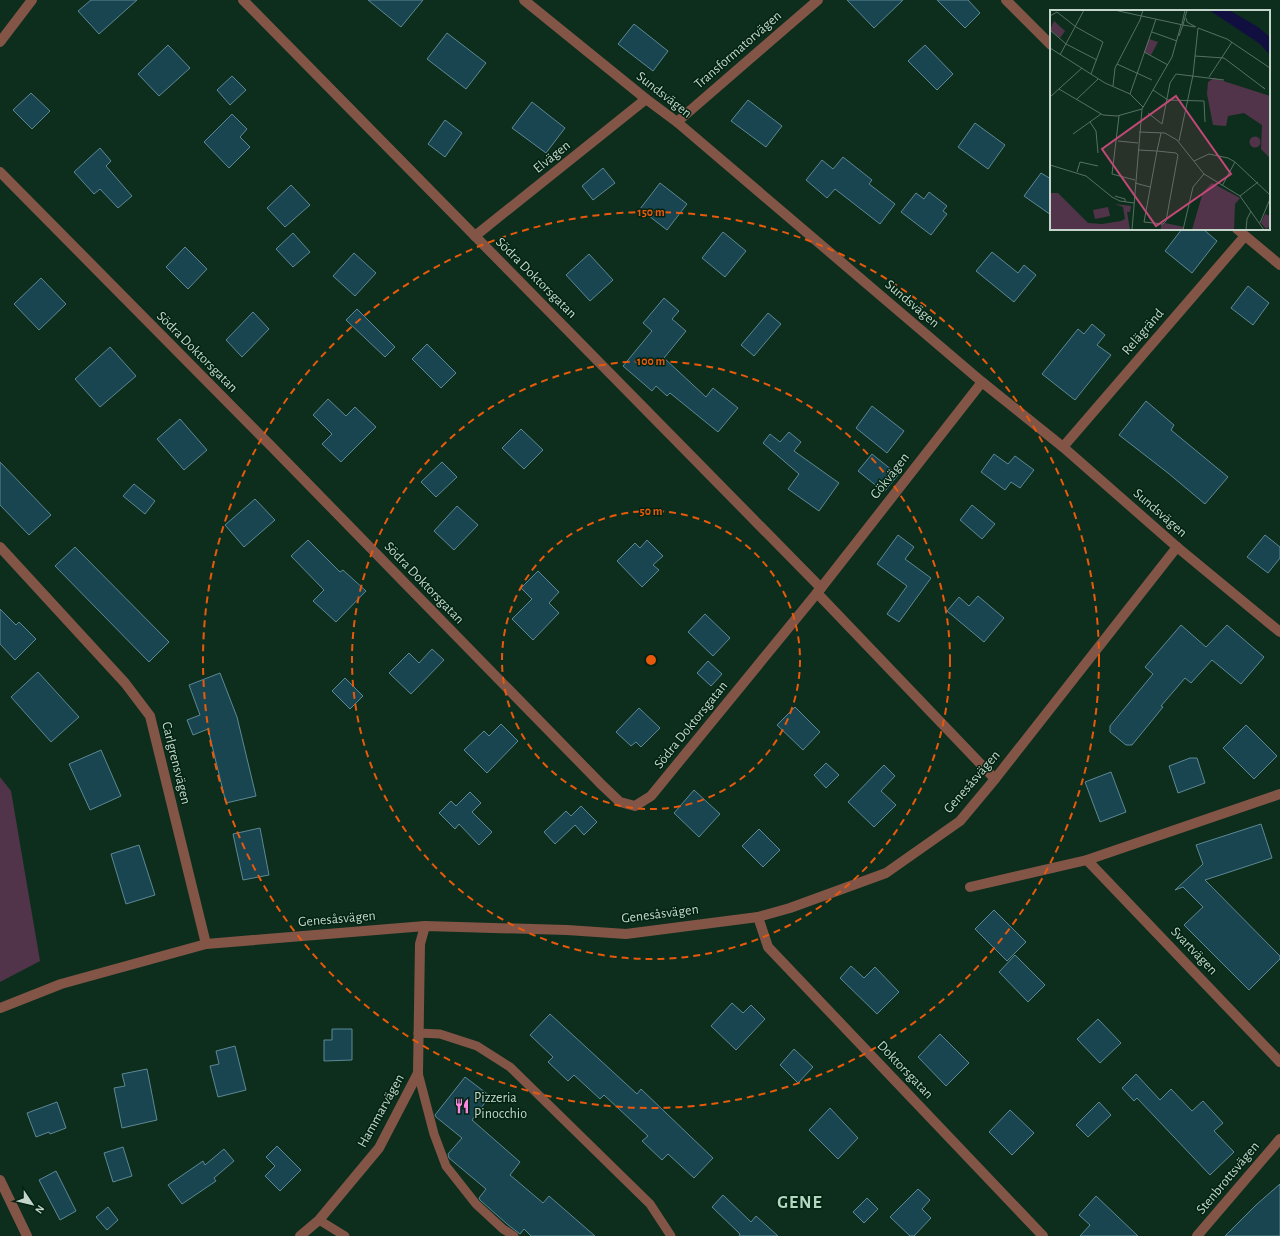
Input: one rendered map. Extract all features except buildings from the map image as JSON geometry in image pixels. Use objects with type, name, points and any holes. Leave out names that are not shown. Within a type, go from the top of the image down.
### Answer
[{"type":"street","points":[[0,42],[32,0]]},
{"type":"street","name":"Södra Doktorsgatan","points":[[243,0],[819,590],[995,779]]},
{"type":"street","name":"Sundsvägen","points":[[524,0],[646,99],[677,122],[982,382],[1063,446],[1177,547],[1280,632]]},
{"type":"street","name":"Transformatorvägen","points":[[677,122],[818,0]]},
{"type":"street","points":[[1006,0],[1050,44]]},
{"type":"street","name":"Elvägen","points":[[475,236],[646,99]]},
{"type":"street","name":"Södra Doktorsgatan","points":[[0,172],[620,802],[635,806],[651,796],[819,590]]},
{"type":"street","points":[[1238,230],[1244,237],[1280,265]]},
{"type":"street","name":"Relägränd","points":[[1063,446],[1244,237]]},
{"type":"street","name":"Gökvägen","points":[[819,590],[982,382]]},
{"type":"street","name":"Carlgrensvägen","points":[[0,547],[125,683],[150,716],[206,944]]},
{"type":"street","name":"Genesåsvägen","points":[[0,1008],[61,984],[206,944],[425,926],[567,930],[626,934],[758,917],[790,908],[886,872],[960,821],[995,779],[1177,547]]},
{"type":"street","points":[[970,887],[1087,860],[1280,794]]},
{"type":"street","name":"Svartvägen","points":[[1087,860],[1280,1062]]},
{"type":"street","name":"Doktorsgatan","points":[[758,917],[768,947],[1043,1236]]},
{"type":"street","name":"Hammarvägen","points":[[300,1236],[319,1220],[379,1148],[418,1073],[420,944],[425,926]]},
{"type":"street","name":"Stenbrottsvägen","points":[[1197,1236],[1280,1139]]},
{"type":"street","points":[[0,1180],[27,1236]]},
{"type":"lane","points":[[418,1033],[440,1034],[477,1046],[510,1067],[650,1204],[671,1236]]},
{"type":"lane","points":[[418,1073],[434,1134],[446,1166],[476,1204],[514,1236]]},
{"type":"lane","points":[[319,1220],[345,1236]]},
{"type":"shaded area","points":[[0,777],[11,791],[40,961],[0,982]]},
{"type":"place","name":"Pizzeria Pinocchio","points":[[462,1106]]},
{"type":"district","name":"GENE","points":[[800,1203]]}]
